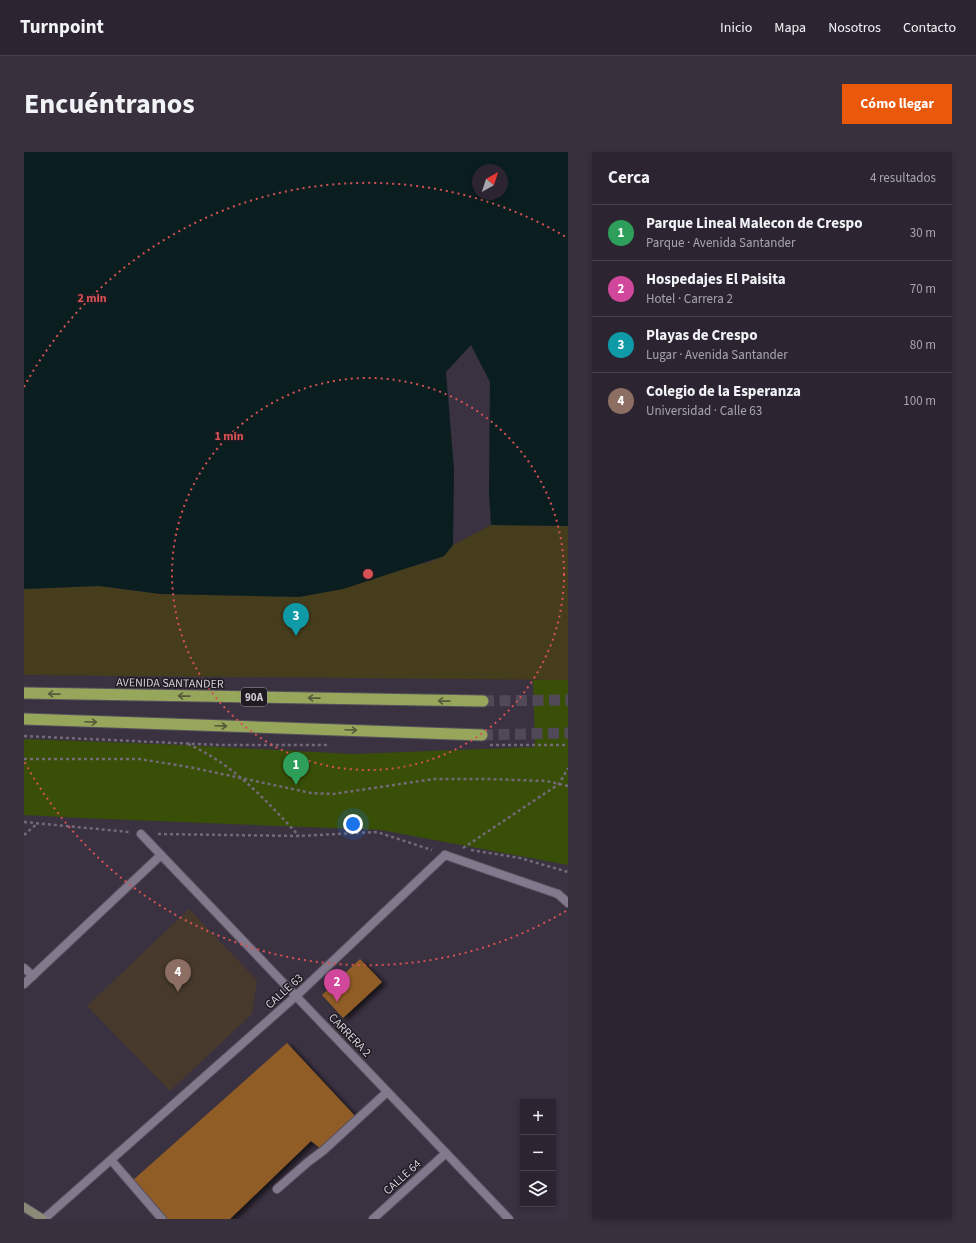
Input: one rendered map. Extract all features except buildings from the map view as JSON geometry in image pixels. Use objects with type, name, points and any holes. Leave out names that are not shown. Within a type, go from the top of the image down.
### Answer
[{"type":"highway","name":"AVENIDA SANTANDER","points":[[24,693],[483,701]]},
{"type":"highway","points":[[24,719],[482,735]]},
{"type":"main road","points":[[24,1207],[43,1219]]},
{"type":"street","name":"CARRERA 2","points":[[141,834],[509,1219]]},
{"type":"street","points":[[24,984],[161,855]]},
{"type":"street","points":[[445,855],[558,894],[568,904]]},
{"type":"street","name":"CALLE 63","points":[[43,1219],[296,996],[445,855]]},
{"type":"street","points":[[24,968],[33,976]]},
{"type":"street","points":[[277,1189],[324,1150],[387,1092]]},
{"type":"street","name":"CALLE 64","points":[[373,1219],[446,1153]]},
{"type":"street","points":[[111,1160],[162,1219]]},
{"type":"path","points":[[186,743],[206,752],[242,778],[274,808],[299,836]]},
{"type":"path","points":[[24,759],[140,759],[194,768],[311,793],[333,794],[434,779],[546,781],[568,786]]},
{"type":"path","points":[[24,822],[141,834],[299,836],[377,832],[445,855],[463,849],[558,784],[568,768]]},
{"type":"path","points":[[24,835],[38,823]]},
{"type":"path","points":[[463,849],[520,858],[568,872]]},
{"type":"shaded area","points":[[24,152],[568,152],[568,526],[491,525],[489,492],[490,382],[471,345],[446,372],[454,470],[453,545],[444,556],[343,589],[299,597],[161,594],[99,586],[24,589]]},
{"type":"shaded area","points":[[189,909],[257,980],[252,1014],[170,1091],[87,1006]]},
{"type":"green space","points":[[533,680],[568,680],[568,865],[381,830],[24,815],[24,739],[183,745],[352,754],[535,747]]},
{"type":"sand","points":[[491,525],[568,526],[568,680],[24,675],[24,589],[99,586],[161,594],[299,597],[343,589],[402,569],[430,562],[444,556],[453,545]]},
{"type":"tunnel","points":[[483,701],[568,700]]},
{"type":"tunnel","points":[[482,735],[568,733]]},
{"type":"place","name":"Playas de Crespo","points":[[296,636]]},
{"type":"place","name":"Parque Lineal Malecon de Crespo","points":[[296,785]]},
{"type":"place","name":"Colegio de la Esperanza","points":[[178,992]]},
{"type":"place","name":"Hospedajes El Paisita","points":[[337,1002]]}]
